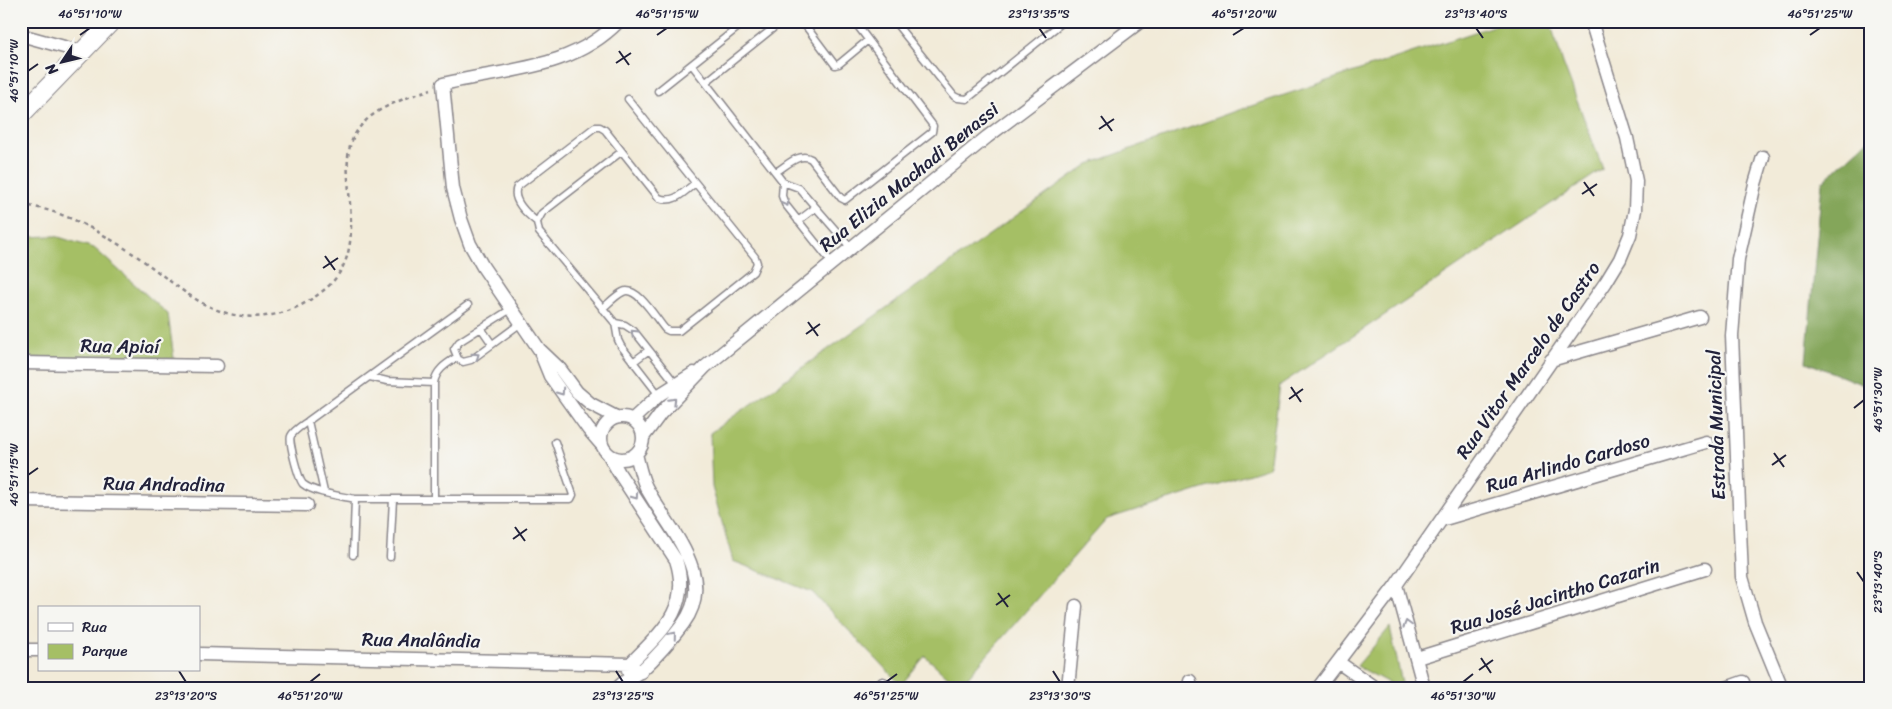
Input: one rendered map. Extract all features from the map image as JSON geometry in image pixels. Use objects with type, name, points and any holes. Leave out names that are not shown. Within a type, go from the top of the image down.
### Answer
[{"type":"street","points":[[21,115],[112,21]]},
{"type":"street","points":[[616,417],[591,404],[577,392],[560,369],[539,349],[483,267],[470,244],[461,220],[453,188],[443,84],[559,60],[587,47],[608,32],[619,21]]},
{"type":"street","name":"Rua Elizia Machadi Benassi","points":[[644,436],[661,413],[705,367],[987,137],[1141,21]]},
{"type":"street","name":"Rua Vitor Marcelo de Castro","points":[[1318,688],[1396,585],[1606,282],[1620,259],[1630,235],[1635,210],[1636,181],[1627,138],[1591,21]]},
{"type":"street","points":[[21,35],[82,52]]},
{"type":"street","name":"Estrada Municipal","points":[[1763,157],[1738,259],[1732,346],[1742,578],[1754,622],[1782,688]]},
{"type":"street","points":[[1551,360],[1700,318]]},
{"type":"street","points":[[539,349],[550,376],[609,455],[676,560],[687,574],[696,593],[692,608],[684,623],[641,672],[622,684]]},
{"type":"street","name":"Rua Apiaí","points":[[21,363],[217,366]]},
{"type":"street","name":"Rua Elizia Machadi Benassi","points":[[632,419],[659,394],[705,367]]},
{"type":"street","points":[[601,444],[603,427],[616,417],[625,416],[638,424],[644,436],[643,442],[636,454],[623,460],[609,455]]},
{"type":"street","name":"Rua Arlindo Cardoso","points":[[1441,520],[1706,442]]},
{"type":"street","points":[[622,684],[630,664],[672,618],[687,574],[688,556],[644,485],[636,454]]},
{"type":"street","name":"Rua Andradina","points":[[21,501],[307,505]]},
{"type":"street","name":"Rua José Jacintho Cazarin","points":[[1417,658],[1704,569]]},
{"type":"street","points":[[1396,585],[1424,688]]},
{"type":"street","points":[[1068,688],[1076,606]]},
{"type":"street","points":[[21,650],[38,650]]},
{"type":"street","name":"Rua Analândia","points":[[200,654],[630,664]]},
{"type":"street","points":[[1338,662],[1375,688]]},
{"type":"street","points":[[630,664],[641,672]]},
{"type":"street","points":[[1726,688],[1743,682]]},
{"type":"lane","points":[[658,91],[746,21]]},
{"type":"lane","points":[[706,82],[782,21]]},
{"type":"lane","points":[[802,21],[836,65],[868,40]]},
{"type":"lane","points":[[776,172],[799,157],[806,156],[811,159],[844,200],[932,132],[933,126],[931,123],[854,21]]},
{"type":"lane","points":[[894,21],[954,96],[963,100],[1064,21]]},
{"type":"lane","points":[[692,64],[783,182],[799,188],[851,248]]},
{"type":"lane","points":[[602,309],[623,292],[631,291],[638,295],[665,329],[679,331],[755,270],[757,263],[755,257],[628,100]]},
{"type":"lane","points":[[659,394],[618,340],[615,323],[539,232],[537,222],[516,198],[515,190],[520,184],[594,127],[600,127],[605,130],[658,198],[668,201],[673,200],[695,183]]},
{"type":"lane","points":[[537,222],[542,213],[621,152]]},
{"type":"lane","points":[[783,182],[783,199],[832,263]]},
{"type":"lane","points":[[798,221],[815,208]]},
{"type":"lane","points":[[468,305],[291,435],[290,442],[302,482],[324,492],[355,499],[572,498],[573,496],[555,442]]},
{"type":"lane","points":[[511,308],[456,345],[454,351],[457,357],[467,362],[521,323]]},
{"type":"lane","points":[[615,323],[625,325],[634,331],[676,384]]},
{"type":"lane","points":[[480,328],[492,344]]},
{"type":"lane","points":[[633,362],[649,350]]},
{"type":"lane","points":[[434,499],[434,383],[442,367],[457,357]]},
{"type":"lane","points":[[370,377],[387,381],[434,383]]},
{"type":"lane","points":[[308,421],[324,492]]},
{"type":"lane","points":[[353,554],[355,499]]},
{"type":"lane","points":[[390,557],[393,499]]},
{"type":"path","points":[[21,205],[32,206],[68,218],[98,232],[138,257],[197,301],[226,313],[257,318],[283,313],[311,300],[333,284],[342,270],[349,252],[351,231],[347,162],[349,146],[357,131],[373,114],[395,102],[443,84]]},
{"type":"green space","points":[[1550,22],[1563,63],[1603,169],[1280,385],[1269,468],[1107,519],[959,687],[925,656],[901,685],[812,592],[733,561],[712,487],[710,433],[1089,164],[1239,110],[1496,25]]},
{"type":"green space","points":[[1871,137],[1871,388],[1806,362],[1822,182]]},
{"type":"green space","points":[[55,236],[94,248],[168,314],[174,359],[21,358],[21,237]]},
{"type":"green space","points":[[1390,627],[1403,688],[1398,688],[1357,666]]}]
